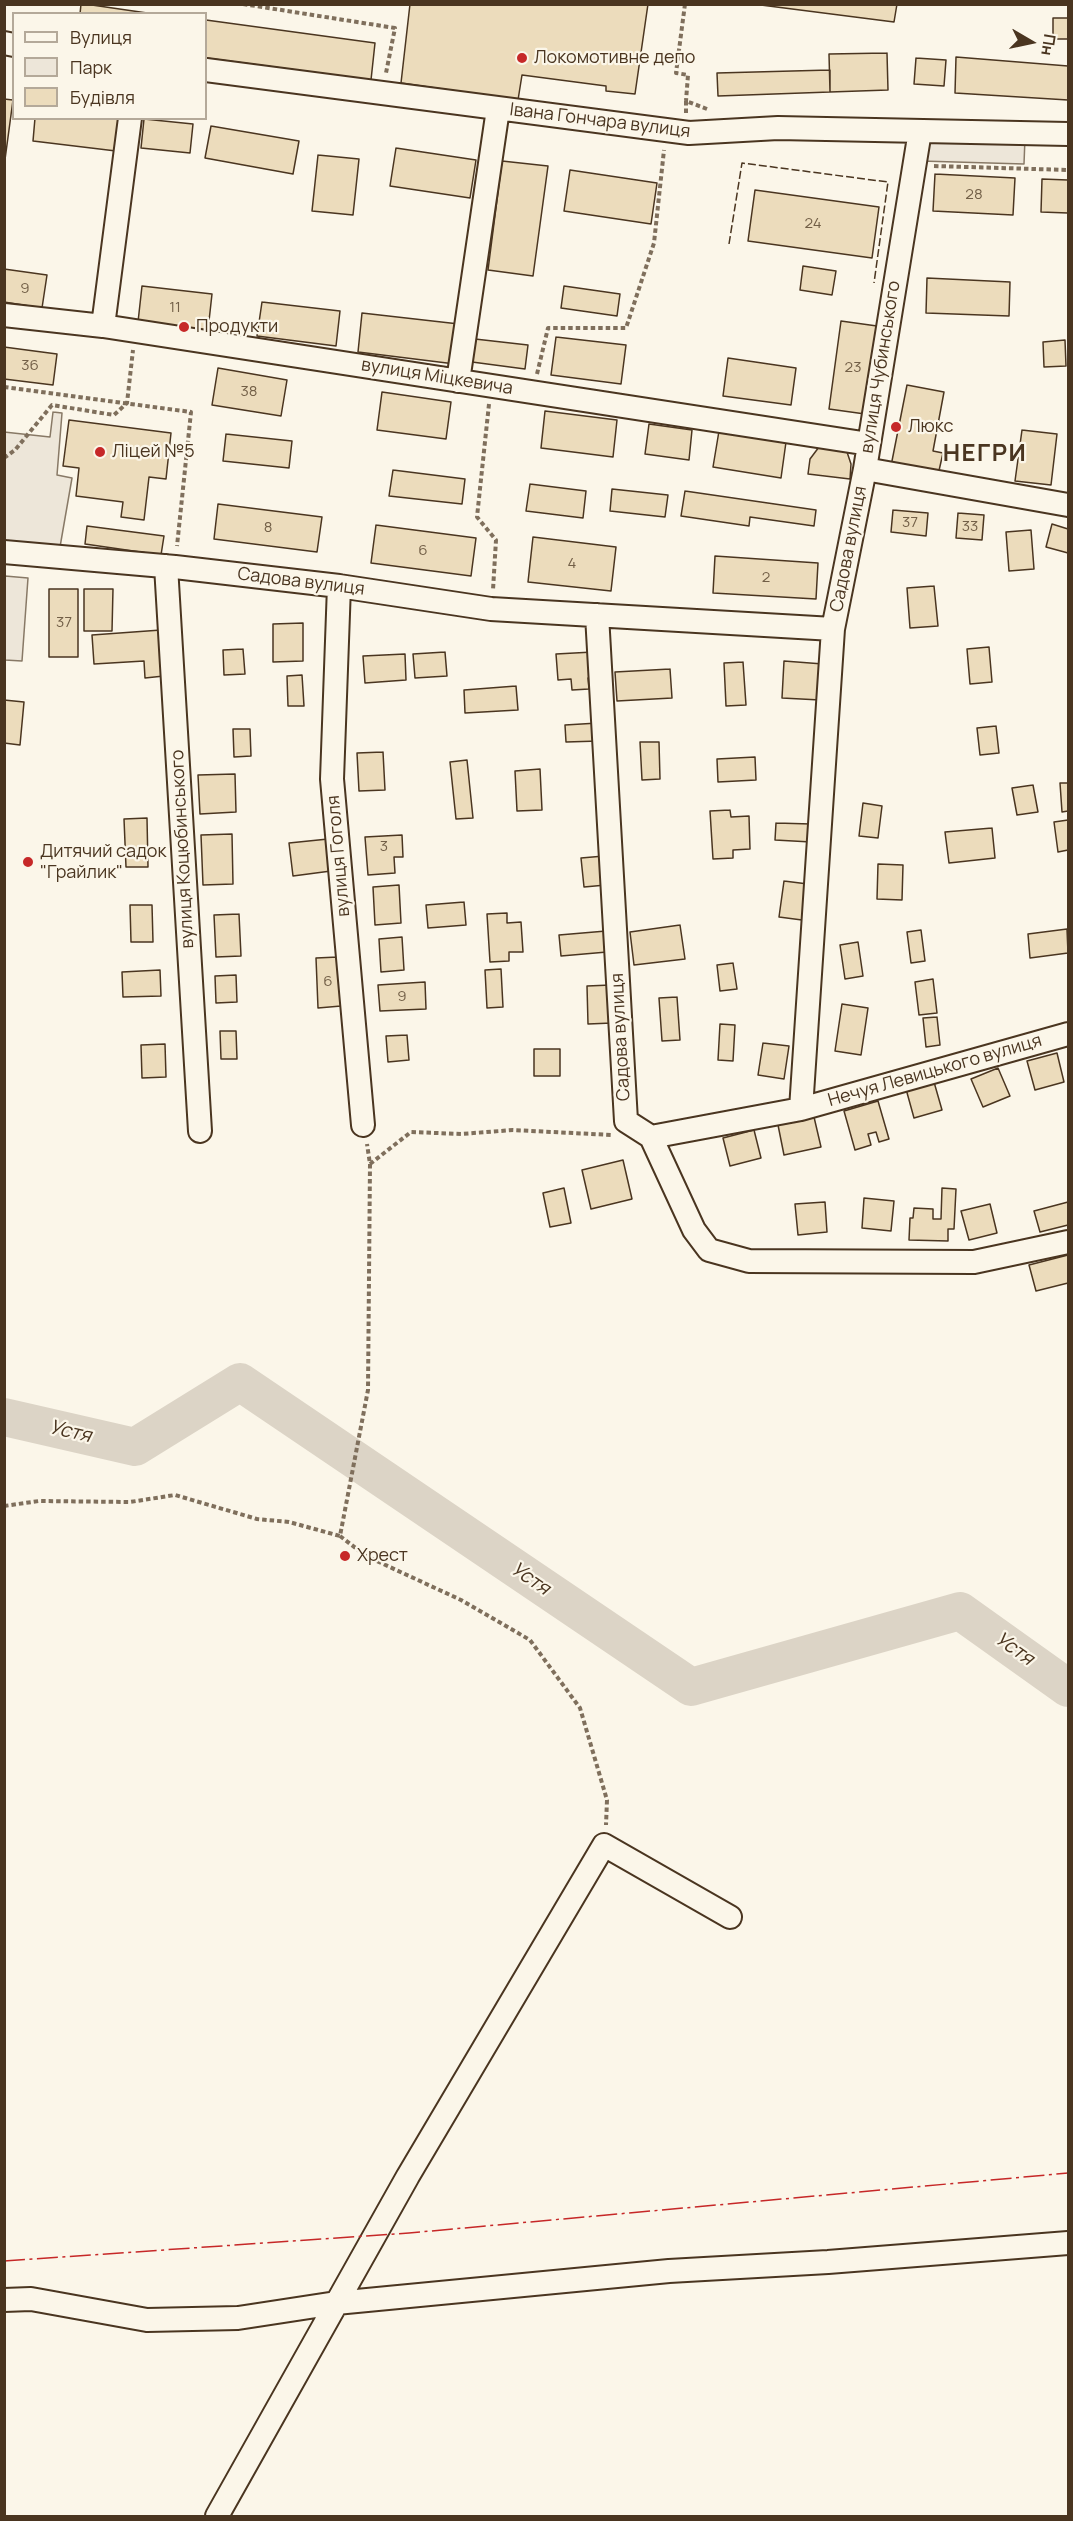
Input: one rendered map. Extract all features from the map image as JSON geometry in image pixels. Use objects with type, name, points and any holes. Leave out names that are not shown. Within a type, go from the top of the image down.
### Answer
[{"type":"street","name":"Івана Гончара вулиця","points":[[207,70],[689,133],[778,128],[1068,134]]},
{"type":"street","points":[[458,381],[498,109]]},
{"type":"street","points":[[103,326],[130,120]]},
{"type":"street","name":"вулиця Чубинського","points":[[920,131],[865,469],[1068,505]]},
{"type":"street","name":"вулиця Міцкевича","points":[[4,315],[103,326],[869,444]]},
{"type":"street","name":"Садова вулиця","points":[[801,1108],[833,629],[865,469]]},
{"type":"street","name":"Садова вулиця","points":[[4,552],[170,566],[339,586],[491,609],[833,629]]},
{"type":"street","name":"вулиця Коцюбинського","points":[[170,566],[200,1131]]},
{"type":"street","name":"вулиця Гоголя","points":[[339,586],[332,779],[363,1125]]},
{"type":"street","name":"Садова вулиця","points":[[597,615],[626,1121],[651,1137]]},
{"type":"street","name":"Нечуя Левицького вулиця","points":[[801,1108],[1068,1034]]},
{"type":"street","points":[[801,1108],[651,1137],[694,1230],[709,1250],[749,1261],[974,1262],[1068,1242]]},
{"type":"street","points":[[217,2517],[408,2176],[604,1845],[730,1917]]},
{"type":"street","points":[[4,2300],[31,2299],[147,2320],[238,2318],[336,2302],[669,2271],[828,2262],[1068,2242]]},
{"type":"path","points":[[243,4],[395,28],[384,85]]},
{"type":"path","points":[[685,4],[676,73],[688,75],[686,101]]},
{"type":"path","points":[[533,392],[548,328],[626,327],[654,243],[665,140],[688,142],[689,133]]},
{"type":"path","points":[[914,166],[1068,170]]},
{"type":"path","points":[[4,458],[15,450],[52,405],[114,415],[127,403],[136,331]]},
{"type":"path","points":[[491,609],[496,540],[477,517],[492,386]]},
{"type":"path","points":[[4,387],[191,412],[170,566]]},
{"type":"path","points":[[340,1536],[368,1390],[370,1164],[363,1125]]},
{"type":"path","points":[[370,1164],[411,1132],[461,1134],[513,1130],[616,1135]]},
{"type":"path","points":[[4,1506],[39,1501],[130,1502],[175,1495],[257,1519],[289,1522],[340,1536],[366,1556],[461,1600],[530,1640],[580,1708],[607,1800],[604,1845]]},
{"type":"green space","points":[[924,136],[1025,138],[1024,164],[921,161]]},
{"type":"green space","points":[[53,412],[62,413],[57,475],[72,478],[60,547],[5,542],[4,432],[50,437]]},
{"type":"green space","points":[[5,576],[28,578],[22,661],[5,660]]},
{"type":"building","points":[[81,4],[85,4],[140,12],[80,12]]},
{"type":"building","name":"Локомотивне депо","points":[[410,4],[648,4],[635,94],[606,91],[606,86],[522,75],[518,100],[401,83]]},
{"type":"building","points":[[753,4],[897,4],[894,22]]},
{"type":"building","points":[[1053,18],[1068,18],[1068,39],[1053,39]]},
{"type":"building","points":[[207,20],[375,43],[371,80],[207,58]]},
{"type":"building","points":[[887,53],[888,90],[830,92],[829,54]]},
{"type":"building","points":[[956,57],[1068,66],[1068,100],[955,93]]},
{"type":"building","points":[[916,58],[946,60],[944,86],[914,84]]},
{"type":"building","points":[[830,70],[830,92],[718,96],[717,73]]},
{"type":"building","points":[[4,99],[12,100],[12,107],[4,167]]},
{"type":"building","points":[[35,120],[120,120],[116,151],[33,141]]},
{"type":"building","points":[[144,120],[193,124],[190,153],[141,148]]},
{"type":"building","points":[[211,126],[299,141],[293,174],[205,158]]},
{"type":"building","points":[[396,148],[476,160],[470,198],[390,186]]},
{"type":"building","points":[[318,155],[359,159],[353,215],[312,211]]},
{"type":"building","points":[[502,161],[548,166],[533,276],[488,270]]},
{"type":"building","points":[[570,170],[657,183],[651,224],[564,211]]},
{"type":"building","points":[[935,174],[1015,178],[1013,215],[933,211]]},
{"type":"building","points":[[1042,179],[1068,180],[1068,213],[1041,212]]},
{"type":"building","points":[[755,190],[879,207],[872,258],[748,241]]},
{"type":"building","points":[[803,266],[836,271],[832,295],[800,290]]},
{"type":"building","points":[[4,269],[47,275],[42,308],[4,302]]},
{"type":"building","points":[[927,278],[1010,282],[1009,316],[926,313]]},
{"type":"building","points":[[142,286],[212,294],[208,330],[138,322]]},
{"type":"building","points":[[564,286],[620,294],[617,316],[561,308]]},
{"type":"building","points":[[262,302],[340,311],[336,346],[257,336]]},
{"type":"building","points":[[362,313],[459,324],[455,364],[358,352]]},
{"type":"building","points":[[841,321],[877,326],[865,414],[829,409]]},
{"type":"building","points":[[556,337],[626,345],[621,384],[551,375]]},
{"type":"building","points":[[475,339],[528,345],[525,369],[472,362]]},
{"type":"building","points":[[1065,340],[1066,366],[1044,367],[1043,342]]},
{"type":"building","points":[[4,347],[57,354],[53,385],[4,379]]},
{"type":"building","points":[[728,358],[796,368],[791,405],[723,396]]},
{"type":"building","points":[[218,368],[287,380],[281,416],[212,405]]},
{"type":"building","points":[[907,385],[944,392],[933,451],[943,453],[938,475],[891,466]]},
{"type":"building","points":[[382,392],[451,402],[446,439],[377,430]]},
{"type":"building","points":[[545,411],[617,420],[613,457],[541,448]]},
{"type":"building","points":[[69,420],[171,433],[166,479],[149,477],[144,520],[121,517],[123,502],[76,496],[79,468],[63,466]]},
{"type":"building","points":[[649,424],[692,430],[689,460],[645,454]]},
{"type":"building","points":[[1022,430],[1057,434],[1051,485],[1015,481]]},
{"type":"building","points":[[719,431],[786,442],[781,478],[713,467]]},
{"type":"building","points":[[226,434],[292,441],[289,468],[223,461]]},
{"type":"building","points":[[819,447],[847,452],[851,464],[850,479],[808,474],[810,459]]},
{"type":"building","points":[[393,470],[465,479],[462,504],[389,496]]},
{"type":"building","points":[[530,484],[586,491],[583,518],[526,511]]},
{"type":"building","points":[[612,489],[668,495],[665,517],[610,511]]},
{"type":"building","points":[[685,491],[816,510],[814,526],[750,517],[749,526],[681,516]]},
{"type":"building","points":[[218,504],[322,517],[317,552],[214,539]]},
{"type":"building","points":[[893,510],[928,513],[926,536],[891,532]]},
{"type":"building","points":[[958,513],[984,515],[982,540],[956,538]]},
{"type":"building","points":[[1052,524],[1068,529],[1068,553],[1046,547]]},
{"type":"building","points":[[376,525],[476,538],[471,576],[371,563]]},
{"type":"building","points":[[87,526],[164,536],[161,555],[85,544]]},
{"type":"building","points":[[1031,530],[1034,569],[1009,571],[1006,532]]},
{"type":"building","points":[[533,537],[616,547],[611,591],[528,582]]},
{"type":"building","points":[[715,556],[818,563],[816,599],[713,593]]},
{"type":"building","points":[[934,586],[938,626],[910,628],[907,588]]},
{"type":"building","points":[[49,589],[78,589],[78,657],[49,657]]},
{"type":"building","points":[[84,589],[113,589],[112,631],[84,631]]},
{"type":"building","points":[[303,623],[303,661],[273,662],[273,624]]},
{"type":"building","points":[[161,630],[164,676],[145,678],[144,661],[94,664],[92,635]]},
{"type":"building","points":[[989,647],[992,682],[970,684],[967,649]]},
{"type":"building","points":[[243,649],[245,674],[224,675],[223,650]]},
{"type":"building","points":[[445,652],[447,676],[415,678],[413,654]]},
{"type":"building","points":[[593,652],[594,678],[588,678],[589,689],[572,690],[571,679],[558,680],[556,654]]},
{"type":"building","points":[[405,654],[406,680],[365,683],[363,656]]},
{"type":"building","points":[[784,661],[823,664],[820,700],[782,698]]},
{"type":"building","points":[[743,662],[746,705],[726,706],[724,663]]},
{"type":"building","points":[[670,669],[672,698],[617,701],[615,672]]},
{"type":"building","points":[[302,675],[304,706],[288,706],[287,676]]},
{"type":"building","points":[[516,686],[518,710],[465,713],[464,690]]},
{"type":"building","points":[[4,700],[24,702],[20,745],[4,743]]},
{"type":"building","points":[[598,723],[599,741],[566,742],[565,725]]},
{"type":"building","points":[[996,726],[999,753],[980,755],[977,728]]},
{"type":"building","points":[[233,729],[250,729],[251,756],[234,757]]},
{"type":"building","points":[[640,742],[659,742],[660,779],[642,780]]},
{"type":"building","points":[[383,752],[385,790],[359,791],[357,753]]},
{"type":"building","points":[[755,757],[756,780],[718,782],[717,759]]},
{"type":"building","points":[[467,760],[473,818],[456,819],[450,762]]},
{"type":"building","points":[[540,769],[542,810],[517,811],[515,771]]},
{"type":"building","points":[[235,774],[236,812],[200,814],[198,775]]},
{"type":"building","points":[[1060,783],[1068,783],[1068,811],[1062,812]]},
{"type":"building","points":[[1033,785],[1038,812],[1017,815],[1012,788]]},
{"type":"building","points":[[863,803],[882,806],[878,838],[859,836]]},
{"type":"building","points":[[730,810],[731,817],[749,816],[750,849],[733,850],[733,858],[713,859],[710,811]]},
{"type":"building","points":[[147,818],[148,867],[126,867],[124,819]]},
{"type":"building","points":[[1068,820],[1068,850],[1058,852],[1054,822]]},
{"type":"building","points":[[776,823],[811,824],[811,842],[775,840]]},
{"type":"building","points":[[992,828],[995,858],[949,863],[945,832]]},
{"type":"building","points":[[232,834],[233,884],[203,885],[201,835]]},
{"type":"building","points":[[402,835],[403,857],[394,857],[395,873],[368,875],[365,837]]},
{"type":"building","points":[[328,839],[331,871],[293,876],[289,843]]},
{"type":"building","points":[[604,856],[606,885],[584,887],[581,858]]},
{"type":"building","points":[[878,864],[903,865],[902,900],[877,899]]},
{"type":"building","points":[[784,881],[808,884],[802,920],[779,917]]},
{"type":"building","points":[[399,885],[401,923],[375,925],[373,887]]},
{"type":"building","points":[[464,902],[466,925],[428,928],[426,905]]},
{"type":"building","points":[[130,905],[152,905],[153,942],[131,942]]},
{"type":"building","points":[[507,913],[507,923],[521,922],[523,952],[509,952],[509,961],[490,962],[487,914]]},
{"type":"building","points":[[239,914],[241,956],[216,957],[214,915]]},
{"type":"building","points":[[680,925],[685,959],[634,965],[630,932]]},
{"type":"building","points":[[1067,929],[1068,953],[1030,958],[1028,934]]},
{"type":"building","points":[[921,930],[925,961],[911,963],[907,932]]},
{"type":"building","points":[[606,931],[607,952],[561,956],[559,935]]},
{"type":"building","points":[[402,937],[404,970],[381,972],[379,939]]},
{"type":"building","points":[[858,942],[863,976],[845,979],[840,945]]},
{"type":"building","points":[[338,957],[341,1006],[318,1008],[316,958]]},
{"type":"building","points":[[733,963],[737,989],[720,991],[717,965]]},
{"type":"building","points":[[501,969],[503,1007],[487,1008],[485,970]]},
{"type":"building","points":[[160,970],[161,996],[123,997],[122,972]]},
{"type":"building","points":[[236,975],[237,1002],[216,1003],[215,976]]},
{"type":"building","points":[[933,979],[937,1013],[919,1015],[915,982]]},
{"type":"building","points":[[425,982],[426,1009],[380,1011],[378,985]]},
{"type":"building","points":[[611,985],[612,1023],[588,1024],[587,986]]},
{"type":"building","points":[[677,997],[680,1040],[662,1041],[659,998]]},
{"type":"building","points":[[842,1004],[868,1008],[861,1055],[835,1051]]},
{"type":"building","points":[[937,1017],[940,1045],[926,1047],[923,1018]]},
{"type":"building","points":[[720,1024],[735,1025],[733,1061],[718,1060]]},
{"type":"building","points":[[220,1031],[236,1031],[237,1059],[221,1059]]},
{"type":"building","points":[[407,1035],[409,1060],[388,1062],[386,1036]]},
{"type":"building","points":[[763,1043],[789,1046],[784,1079],[758,1075]]},
{"type":"building","points":[[165,1044],[166,1077],[142,1078],[141,1045]]},
{"type":"building","points":[[534,1049],[560,1049],[560,1076],[534,1076]]},
{"type":"building","points":[[1057,1053],[1064,1082],[1035,1090],[1027,1061]]},
{"type":"building","points":[[998,1068],[1010,1096],[983,1107],[971,1079]]},
{"type":"building","points":[[934,1082],[942,1110],[914,1118],[906,1089]]},
{"type":"building","points":[[878,1101],[889,1139],[879,1142],[876,1132],[868,1134],[871,1145],[855,1150],[844,1111]]},
{"type":"building","points":[[814,1117],[821,1147],[784,1155],[778,1125]]},
{"type":"building","points":[[754,1130],[761,1158],[730,1166],[723,1138]]},
{"type":"building","points":[[623,1160],[632,1199],[591,1209],[582,1170]]},
{"type":"building","points":[[564,1188],[571,1223],[550,1227],[543,1193]]},
{"type":"building","points":[[942,1188],[956,1189],[954,1229],[948,1229],[948,1241],[909,1240],[910,1218],[913,1218],[914,1208],[933,1209],[933,1219],[941,1219]]},
{"type":"building","points":[[864,1198],[894,1201],[891,1231],[862,1228]]},
{"type":"building","points":[[825,1202],[827,1232],[798,1235],[795,1204]]},
{"type":"building","points":[[1068,1202],[1068,1225],[1040,1232],[1034,1211]]},
{"type":"building","points":[[990,1204],[997,1233],[969,1240],[961,1211]]},
{"type":"building","points":[[1068,1255],[1068,1283],[1036,1291],[1029,1265]]},
{"type":"waterway","name":"Устя","points":[[4,1417],[135,1447],[240,1382],[691,1687],[960,1611],[1068,1688]]},
{"type":"fence","points":[[729,244],[742,163],[888,182],[874,283]]},
{"type":"power","points":[[4,2261],[409,2233],[1068,2173]]},
{"type":"place","name":"Локомотивне депо","points":[[522,58]]},
{"type":"place","name":"Продукти","points":[[184,327]]},
{"type":"place","name":"Люкс","points":[[896,427]]},
{"type":"place","name":"Ліцей №5","points":[[100,452]]},
{"type":"place","name":"Дитячий садок \"Грайлик\"","points":[[28,862]]},
{"type":"place","name":"Хрест","points":[[345,1556]]},
{"type":"district","name":"НЕГРИ","points":[[985,454]]}]
